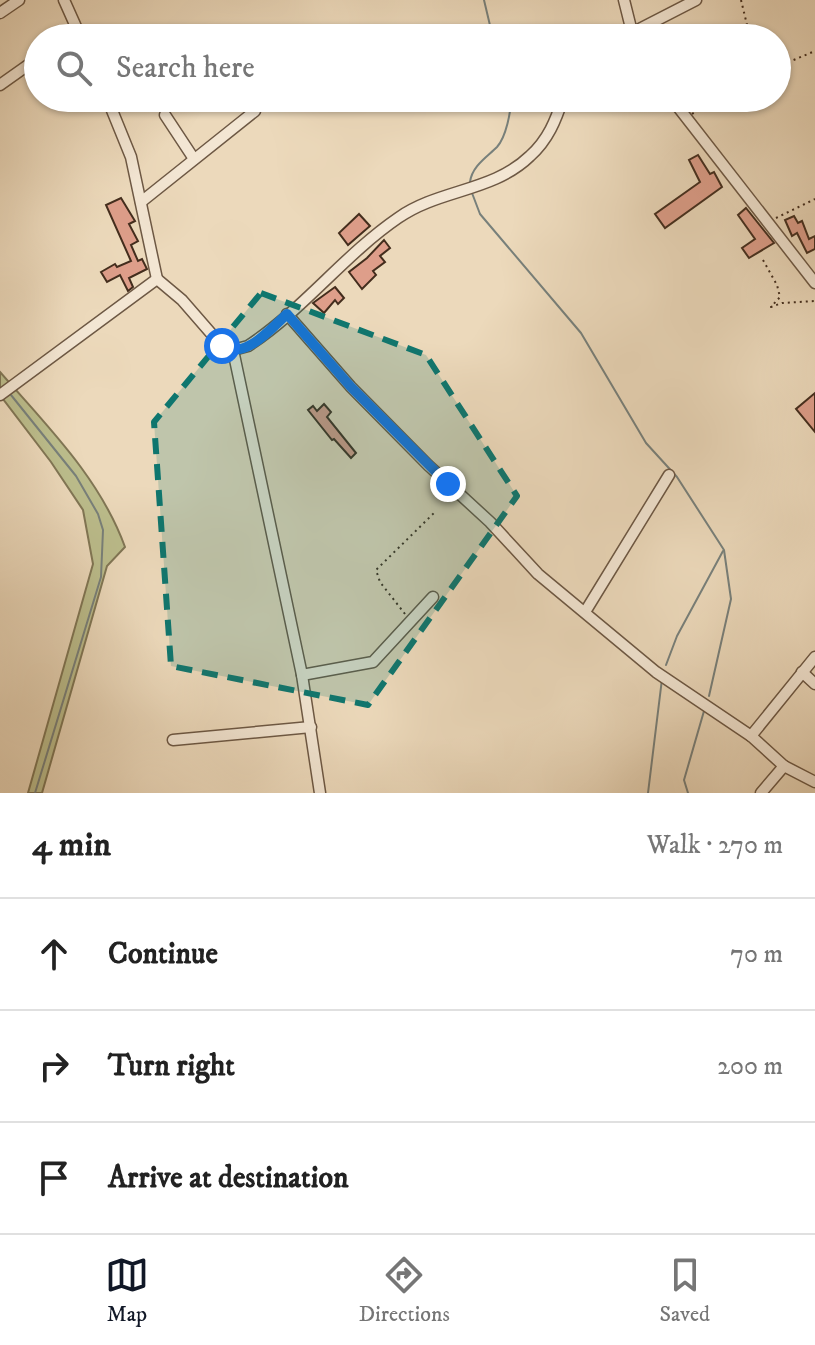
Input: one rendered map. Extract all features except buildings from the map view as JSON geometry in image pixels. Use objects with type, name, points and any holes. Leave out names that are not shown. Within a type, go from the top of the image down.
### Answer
[{"type":"street","points":[[0,13],[19,0]]},
{"type":"street","points":[[64,0],[75,24]]},
{"type":"street","points":[[624,0],[627,24]]},
{"type":"street","points":[[653,24],[696,0]]},
{"type":"street","points":[[0,85],[24,68]]},
{"type":"street","points":[[113,112],[131,157],[157,279],[182,300],[222,346],[233,350],[248,346],[382,229],[413,207],[487,184],[513,171],[543,143],[558,112]]},
{"type":"street","points":[[141,202],[254,112]]},
{"type":"street","points":[[682,112],[815,283]]},
{"type":"street","points":[[165,115],[194,159]]},
{"type":"street","points":[[0,395],[157,279]]},
{"type":"street","points":[[287,314],[351,387],[490,522],[538,574],[656,672],[751,736],[784,766],[815,782]]},
{"type":"street","points":[[233,350],[302,675],[320,793]]},
{"type":"street","points":[[585,612],[669,475]]},
{"type":"street","points":[[302,675],[365,666],[373,662],[433,597]]},
{"type":"street","points":[[751,736],[815,657]]},
{"type":"street","points":[[802,672],[815,684]]},
{"type":"street","points":[[173,740],[311,727]]},
{"type":"street","points":[[761,793],[784,766]]},
{"type":"path","points":[[741,0],[747,24]]},
{"type":"path","points":[[791,61],[815,51]]},
{"type":"path","points":[[686,118],[696,112]]},
{"type":"path","points":[[767,219],[781,217],[815,199]]},
{"type":"path","points":[[763,260],[780,297],[771,307],[782,303],[815,301]]},
{"type":"path","points":[[410,621],[380,582],[376,570],[435,512]]},
{"type":"highlighted area","points":[[261,293],[426,355],[517,496],[368,705],[171,666],[154,422]]},
{"type":"green space","points":[[0,372],[87,476],[102,498],[125,547],[107,566],[42,793],[28,793],[93,564],[83,510],[0,395]]},
{"type":"waterway","points":[[484,0],[490,24]]},
{"type":"waterway","points":[[470,182],[477,167],[503,137],[510,112]]},
{"type":"waterway","points":[[472,193],[480,214],[581,333],[646,443],[677,477],[724,550],[731,599],[709,696]]},
{"type":"waterway","points":[[11,395],[76,476],[98,514],[103,530],[101,577],[35,793]]},
{"type":"waterway","points":[[666,665],[677,636],[723,551]]},
{"type":"waterway","points":[[648,793],[662,679]]},
{"type":"waterway","points":[[688,793],[684,780],[704,711]]},
{"type":"route","points":[[222,346],[228,350],[248,346],[287,314],[351,387],[448,484]]}]
